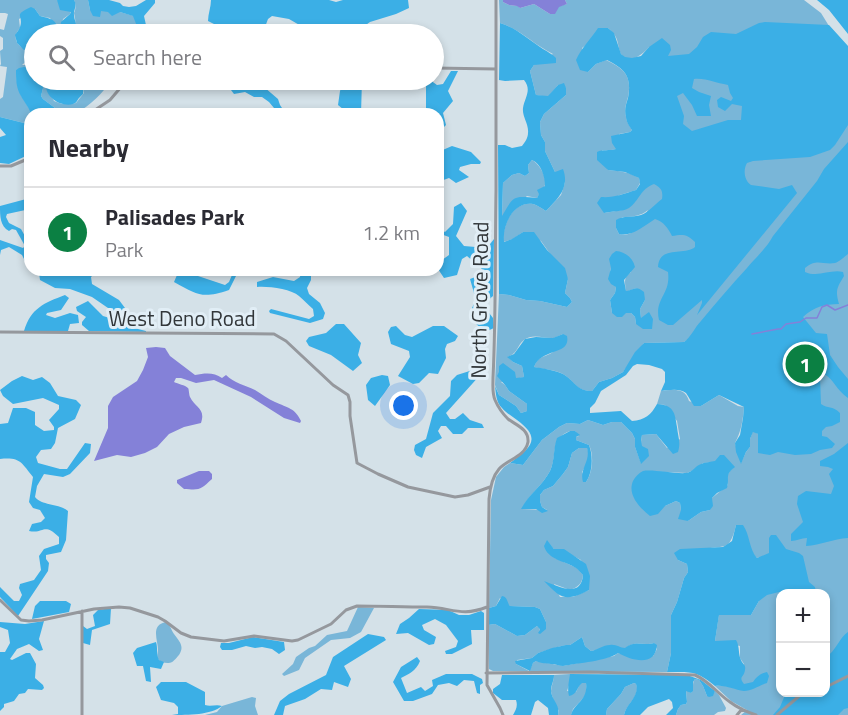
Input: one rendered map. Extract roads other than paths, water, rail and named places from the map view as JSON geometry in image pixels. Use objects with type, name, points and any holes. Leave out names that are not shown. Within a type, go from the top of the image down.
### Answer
[{"type":"street","name":"North Grove Road","points":[[490,487],[499,469],[522,453],[528,443],[525,432],[506,417],[493,394],[496,314],[496,0]]},
{"type":"street","points":[[444,68],[496,69]]},
{"type":"street","points":[[98,108],[110,100],[118,90]]},
{"type":"street","points":[[0,166],[24,160]]},
{"type":"street","name":"West Deno Road","points":[[0,332],[274,334],[286,341],[333,385],[348,395],[357,463],[408,486],[455,496],[468,495],[490,487]]},
{"type":"street","points":[[490,487],[486,673],[487,686],[503,715]]},
{"type":"street","points":[[0,600],[24,621],[42,620],[106,607],[130,608],[158,617],[191,637],[224,641],[254,636],[285,641],[298,640],[331,624],[346,610],[357,606],[446,608],[468,613],[487,607]]},
{"type":"street","points":[[82,611],[82,715]]},
{"type":"street","points":[[486,673],[695,675],[702,678],[744,712],[756,715]]},
{"type":"street","points":[[830,685],[848,676]]},
{"type":"street","points":[[777,715],[799,697]]},
{"type":"street","points":[[737,715],[744,712]]},
{"type":"waterway","points":[[752,334],[781,329],[786,324],[800,322],[806,318],[817,318],[822,307],[827,305],[835,310],[848,305]]},
{"type":"place","name":"Palisades Park","points":[[805,364]]}]
